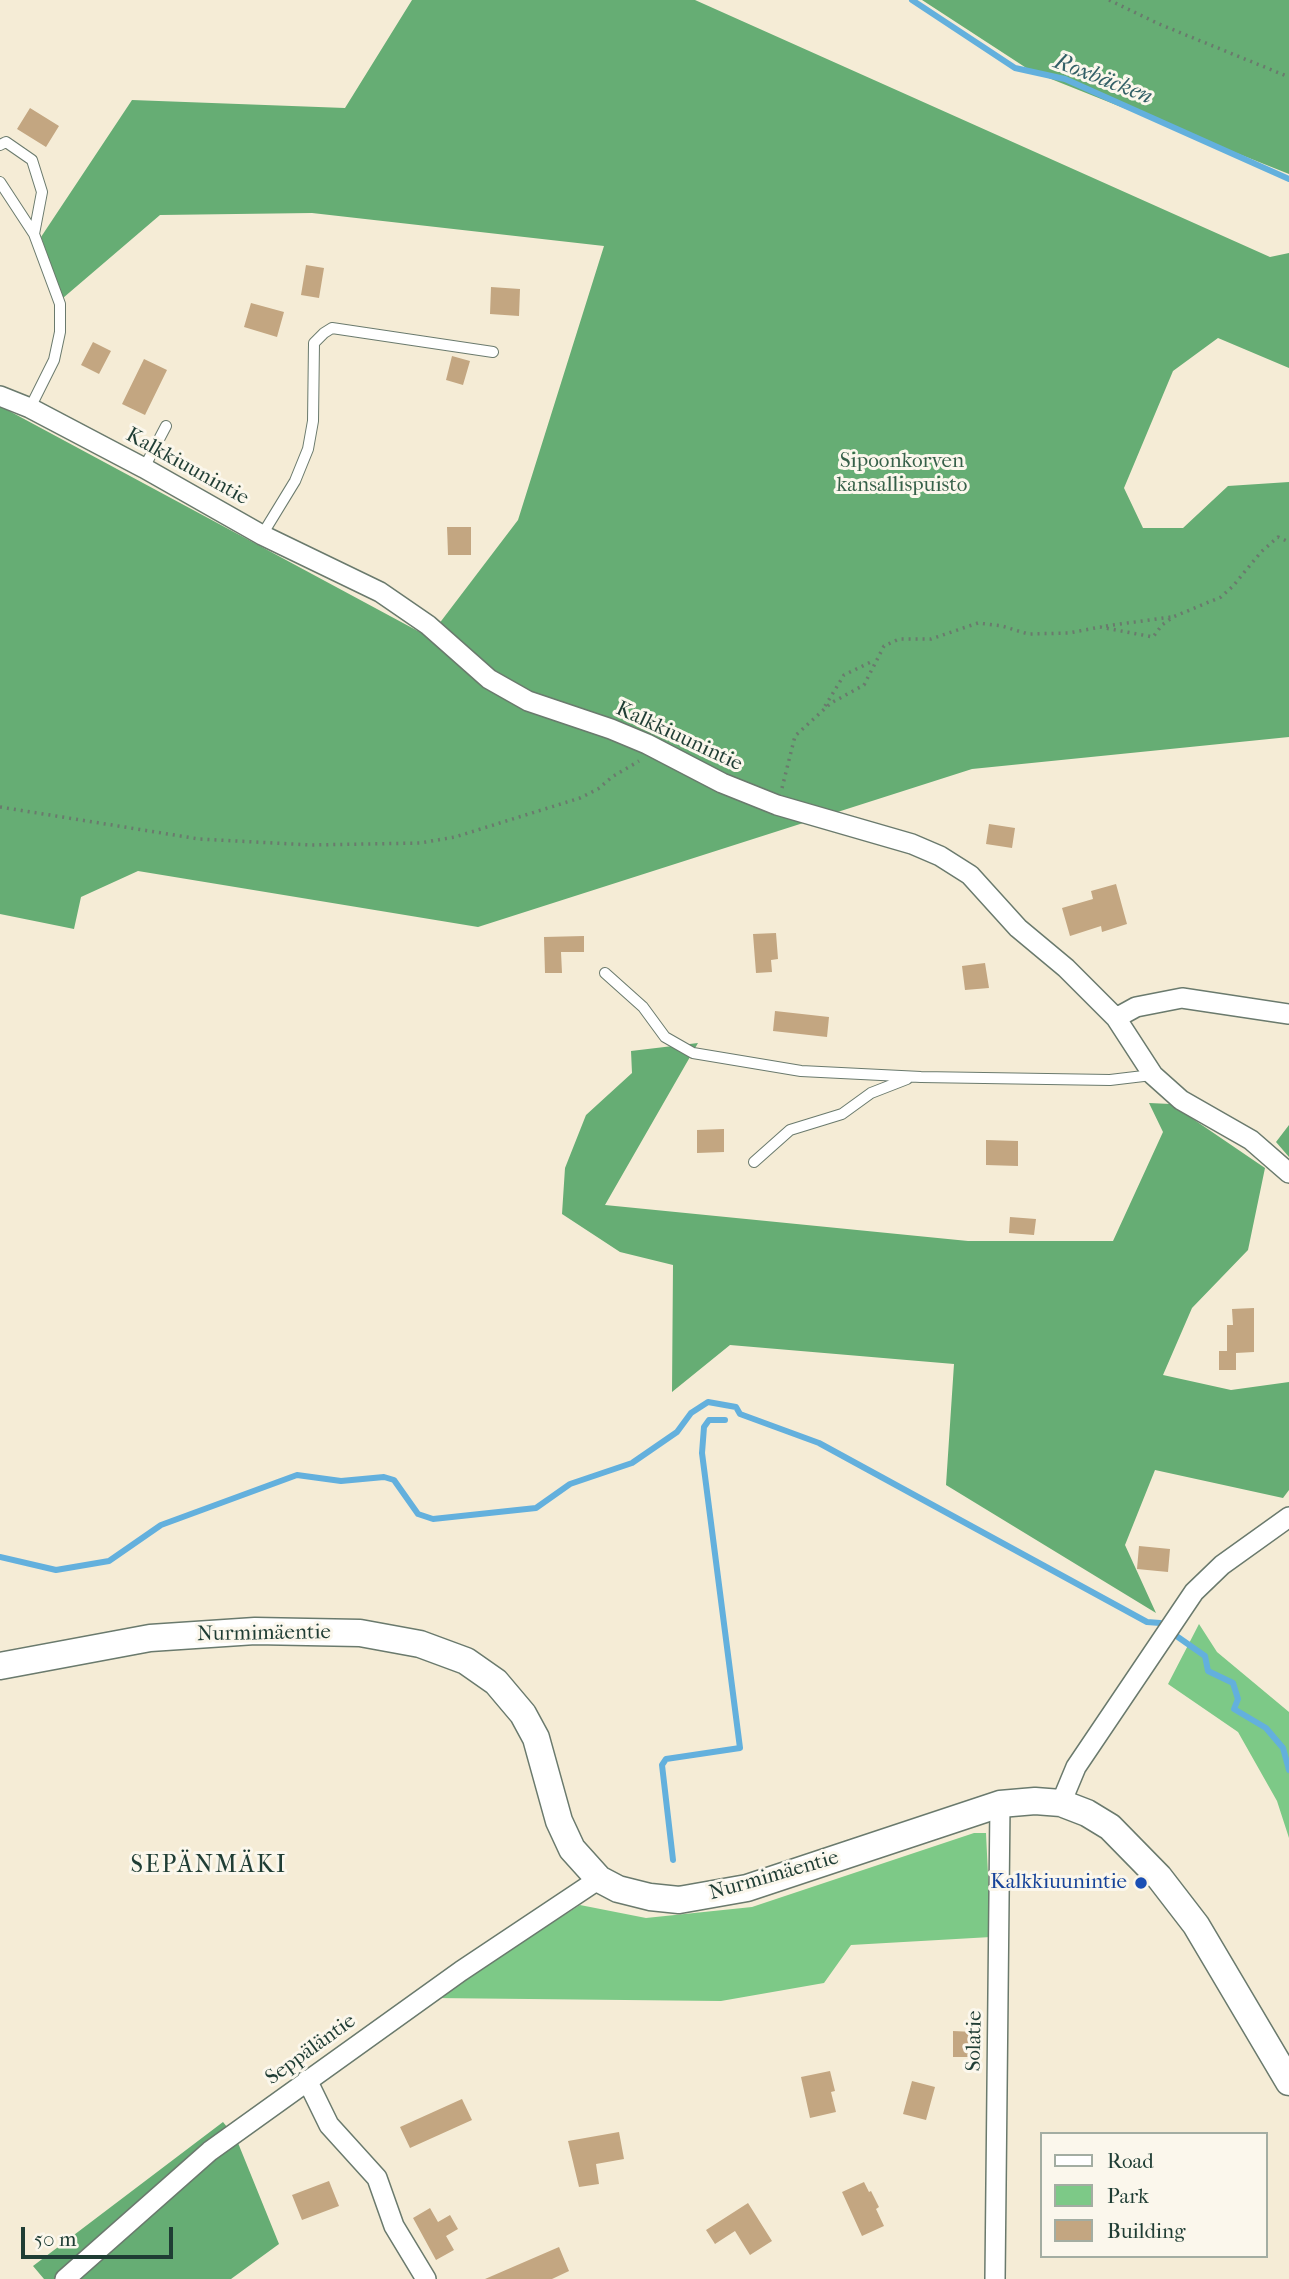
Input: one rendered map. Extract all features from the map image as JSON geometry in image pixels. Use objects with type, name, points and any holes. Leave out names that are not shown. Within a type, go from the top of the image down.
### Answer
[{"type":"street","name":"Kalkkiuunintie","points":[[0,396],[30,408],[144,468],[262,535],[380,592],[428,625],[489,679],[528,701],[611,729],[647,744],[722,783],[778,805],[912,844],[940,856],[970,875],[1018,928],[1066,968],[1116,1018],[1153,1074],[1181,1100],[1251,1140],[1289,1173]]},
{"type":"street","points":[[1116,1018],[1136,1007],[1182,998],[1289,1014]]},
{"type":"street","points":[[1061,1803],[1076,1767],[1194,1592],[1222,1565],[1289,1517]]},
{"type":"street","name":"Nurmimäentie","points":[[0,1666],[150,1638],[254,1631],[360,1633],[420,1644],[466,1661],[496,1682],[523,1714],[536,1738],[559,1821],[572,1849],[599,1879],[618,1889],[650,1897],[679,1900],[701,1898],[747,1888],[1000,1804],[1034,1801],[1061,1803],[1087,1813],[1110,1827],[1159,1877],[1196,1925],[1289,2082]]},
{"type":"street","name":"Solatie","points":[[995,2279],[1000,1804]]},
{"type":"street","name":"Seppäläntie","points":[[65,2279],[210,2151],[461,1971],[599,1879]]},
{"type":"street","points":[[307,2080],[329,2124],[377,2178],[394,2226],[426,2279]]},
{"type":"lane","points":[[0,145],[6,142],[32,160],[42,192],[34,234]]},
{"type":"lane","points":[[0,182],[34,234],[60,304],[60,332],[54,360],[30,408]]},
{"type":"lane","points":[[262,535],[295,481],[308,449],[313,421],[314,343],[324,333],[332,328],[493,352]]},
{"type":"lane","points":[[144,468],[166,426]]},
{"type":"lane","points":[[604,973],[643,1007],[665,1037],[693,1053],[801,1071],[921,1077],[1110,1080],[1153,1074]]},
{"type":"lane","points":[[754,1162],[790,1130],[842,1114],[872,1093],[905,1080],[921,1077]]},
{"type":"path","points":[[1109,0],[1289,77]]},
{"type":"path","points":[[1100,627],[1153,637],[1162,625],[1173,617],[1221,597],[1278,537],[1289,542]]},
{"type":"path","points":[[778,805],[796,736],[831,703],[864,685],[884,646],[899,639],[931,639],[978,624],[1002,626],[1028,634],[1069,633],[1173,617]]},
{"type":"path","points":[[821,712],[844,675],[875,660]]},
{"type":"path","points":[[0,807],[198,839],[310,845],[420,843],[455,837],[580,798],[642,760]]},
{"type":"green space","name":"Sipoonkorven kansallispuisto","points":[[412,0],[695,0],[1270,257],[1289,253],[1289,368],[1218,338],[1173,371],[1124,488],[1143,528],[1183,528],[1228,486],[1289,482],[1289,737],[972,769],[478,927],[138,871],[81,897],[74,929],[0,914],[0,406],[429,637],[518,520],[604,246],[312,213],[160,215],[63,298],[41,237],[132,100],[345,108]]},
{"type":"green space","points":[[922,0],[1289,0],[1289,174],[1031,71]]},
{"type":"green space","points":[[698,1043],[605,1205],[968,1241],[1113,1241],[1163,1132],[1149,1103],[1171,1104],[1265,1168],[1248,1250],[1192,1308],[1163,1375],[1231,1390],[1289,1382],[1289,1490],[1283,1498],[1155,1470],[1125,1545],[1156,1613],[946,1485],[954,1364],[730,1345],[672,1392],[673,1265],[620,1252],[562,1214],[565,1168],[586,1115],[632,1073],[631,1051]]},
{"type":"green space","points":[[1289,1125],[1289,1157],[1276,1142]]},
{"type":"green space","points":[[1199,1624],[1217,1652],[1289,1712],[1289,1838],[1277,1801],[1238,1732],[1168,1684]]},
{"type":"green space","points":[[974,1833],[986,1833],[991,1937],[851,1945],[824,1983],[721,2001],[433,1998],[580,1905],[646,1918],[752,1907]]},
{"type":"green space","points":[[223,2122],[236,2138],[279,2244],[231,2279],[44,2279],[33,2266]]},
{"type":"building","points":[[30,108],[59,126],[46,147],[17,129]]},
{"type":"building","points":[[306,265],[324,268],[319,298],[301,295]]},
{"type":"building","points":[[491,287],[520,289],[519,316],[490,314]]},
{"type":"building","points":[[251,303],[284,312],[277,337],[244,327]]},
{"type":"building","points":[[93,342],[111,351],[99,374],[81,365]]},
{"type":"building","points":[[452,356],[470,361],[463,385],[446,380]]},
{"type":"building","points":[[144,359],[167,370],[145,415],[122,404]]},
{"type":"building","points":[[447,527],[471,527],[471,555],[448,555]]},
{"type":"building","points":[[989,824],[1015,828],[1012,848],[986,844]]},
{"type":"building","points":[[1116,884],[1127,924],[1102,932],[1101,926],[1070,936],[1062,908],[1093,899],[1091,891]]},
{"type":"building","points":[[776,933],[778,959],[771,960],[772,972],[756,973],[753,934]]},
{"type":"building","points":[[584,936],[584,952],[561,952],[562,973],[545,973],[544,937]]},
{"type":"building","points":[[985,963],[989,988],[965,990],[962,966]]},
{"type":"building","points":[[775,1011],[829,1017],[827,1037],[773,1031]]},
{"type":"building","points":[[724,1129],[724,1152],[697,1153],[697,1130]]},
{"type":"building","points":[[986,1140],[1018,1141],[1018,1166],[986,1165]]},
{"type":"building","points":[[1010,1217],[1036,1219],[1034,1235],[1009,1233]]},
{"type":"building","points":[[1254,1308],[1254,1352],[1236,1353],[1236,1370],[1219,1370],[1219,1351],[1227,1351],[1227,1325],[1233,1325],[1232,1309]]},
{"type":"building","points":[[1139,1546],[1170,1549],[1168,1572],[1137,1569]]},
{"type":"building","points":[[953,2031],[974,2032],[973,2057],[953,2057]]},
{"type":"building","points":[[830,2071],[836,2112],[810,2118],[801,2077]]},
{"type":"building","points":[[912,2081],[935,2087],[926,2120],[903,2114]]},
{"type":"building","points":[[462,2099],[472,2120],[410,2148],[400,2127]]},
{"type":"building","points":[[619,2132],[624,2159],[596,2164],[599,2184],[579,2187],[568,2141]]},
{"type":"building","points":[[329,2181],[339,2206],[302,2220],[292,2195]]},
{"type":"building","points":[[864,2182],[879,2207],[876,2209],[884,2226],[862,2236],[842,2192]]},
{"type":"building","points":[[748,2203],[772,2241],[750,2255],[735,2231],[715,2244],[706,2230]]},
{"type":"building","points":[[430,2208],[438,2222],[450,2215],[458,2229],[446,2236],[454,2250],[436,2260],[413,2218]]},
{"type":"building","points":[[559,2247],[569,2271],[552,2279],[485,2279]]},
{"type":"waterway","name":"Roxbäcken","points":[[912,0],[1015,68],[1065,79],[1289,179]]},
{"type":"waterway","points":[[0,1557],[56,1570],[109,1561],[161,1525],[297,1475],[341,1481],[384,1477],[394,1480],[418,1514],[433,1519],[536,1508],[570,1484],[632,1463],[677,1432],[691,1413],[708,1402],[736,1407],[740,1414],[819,1443],[1147,1622],[1160,1623]]},
{"type":"waterway","points":[[673,1860],[662,1765],[666,1759],[740,1748],[702,1453],[704,1427],[709,1420],[725,1420]]},
{"type":"waterway","points":[[1175,1635],[1205,1656],[1208,1671],[1233,1683],[1238,1699],[1234,1709],[1266,1728],[1283,1748],[1289,1770]]},
{"type":"place","name":"Kalkkiuunintie","points":[[1141,1883]]},
{"type":"district","name":"SEPÄNMÄKI","points":[[209,1866]]}]
